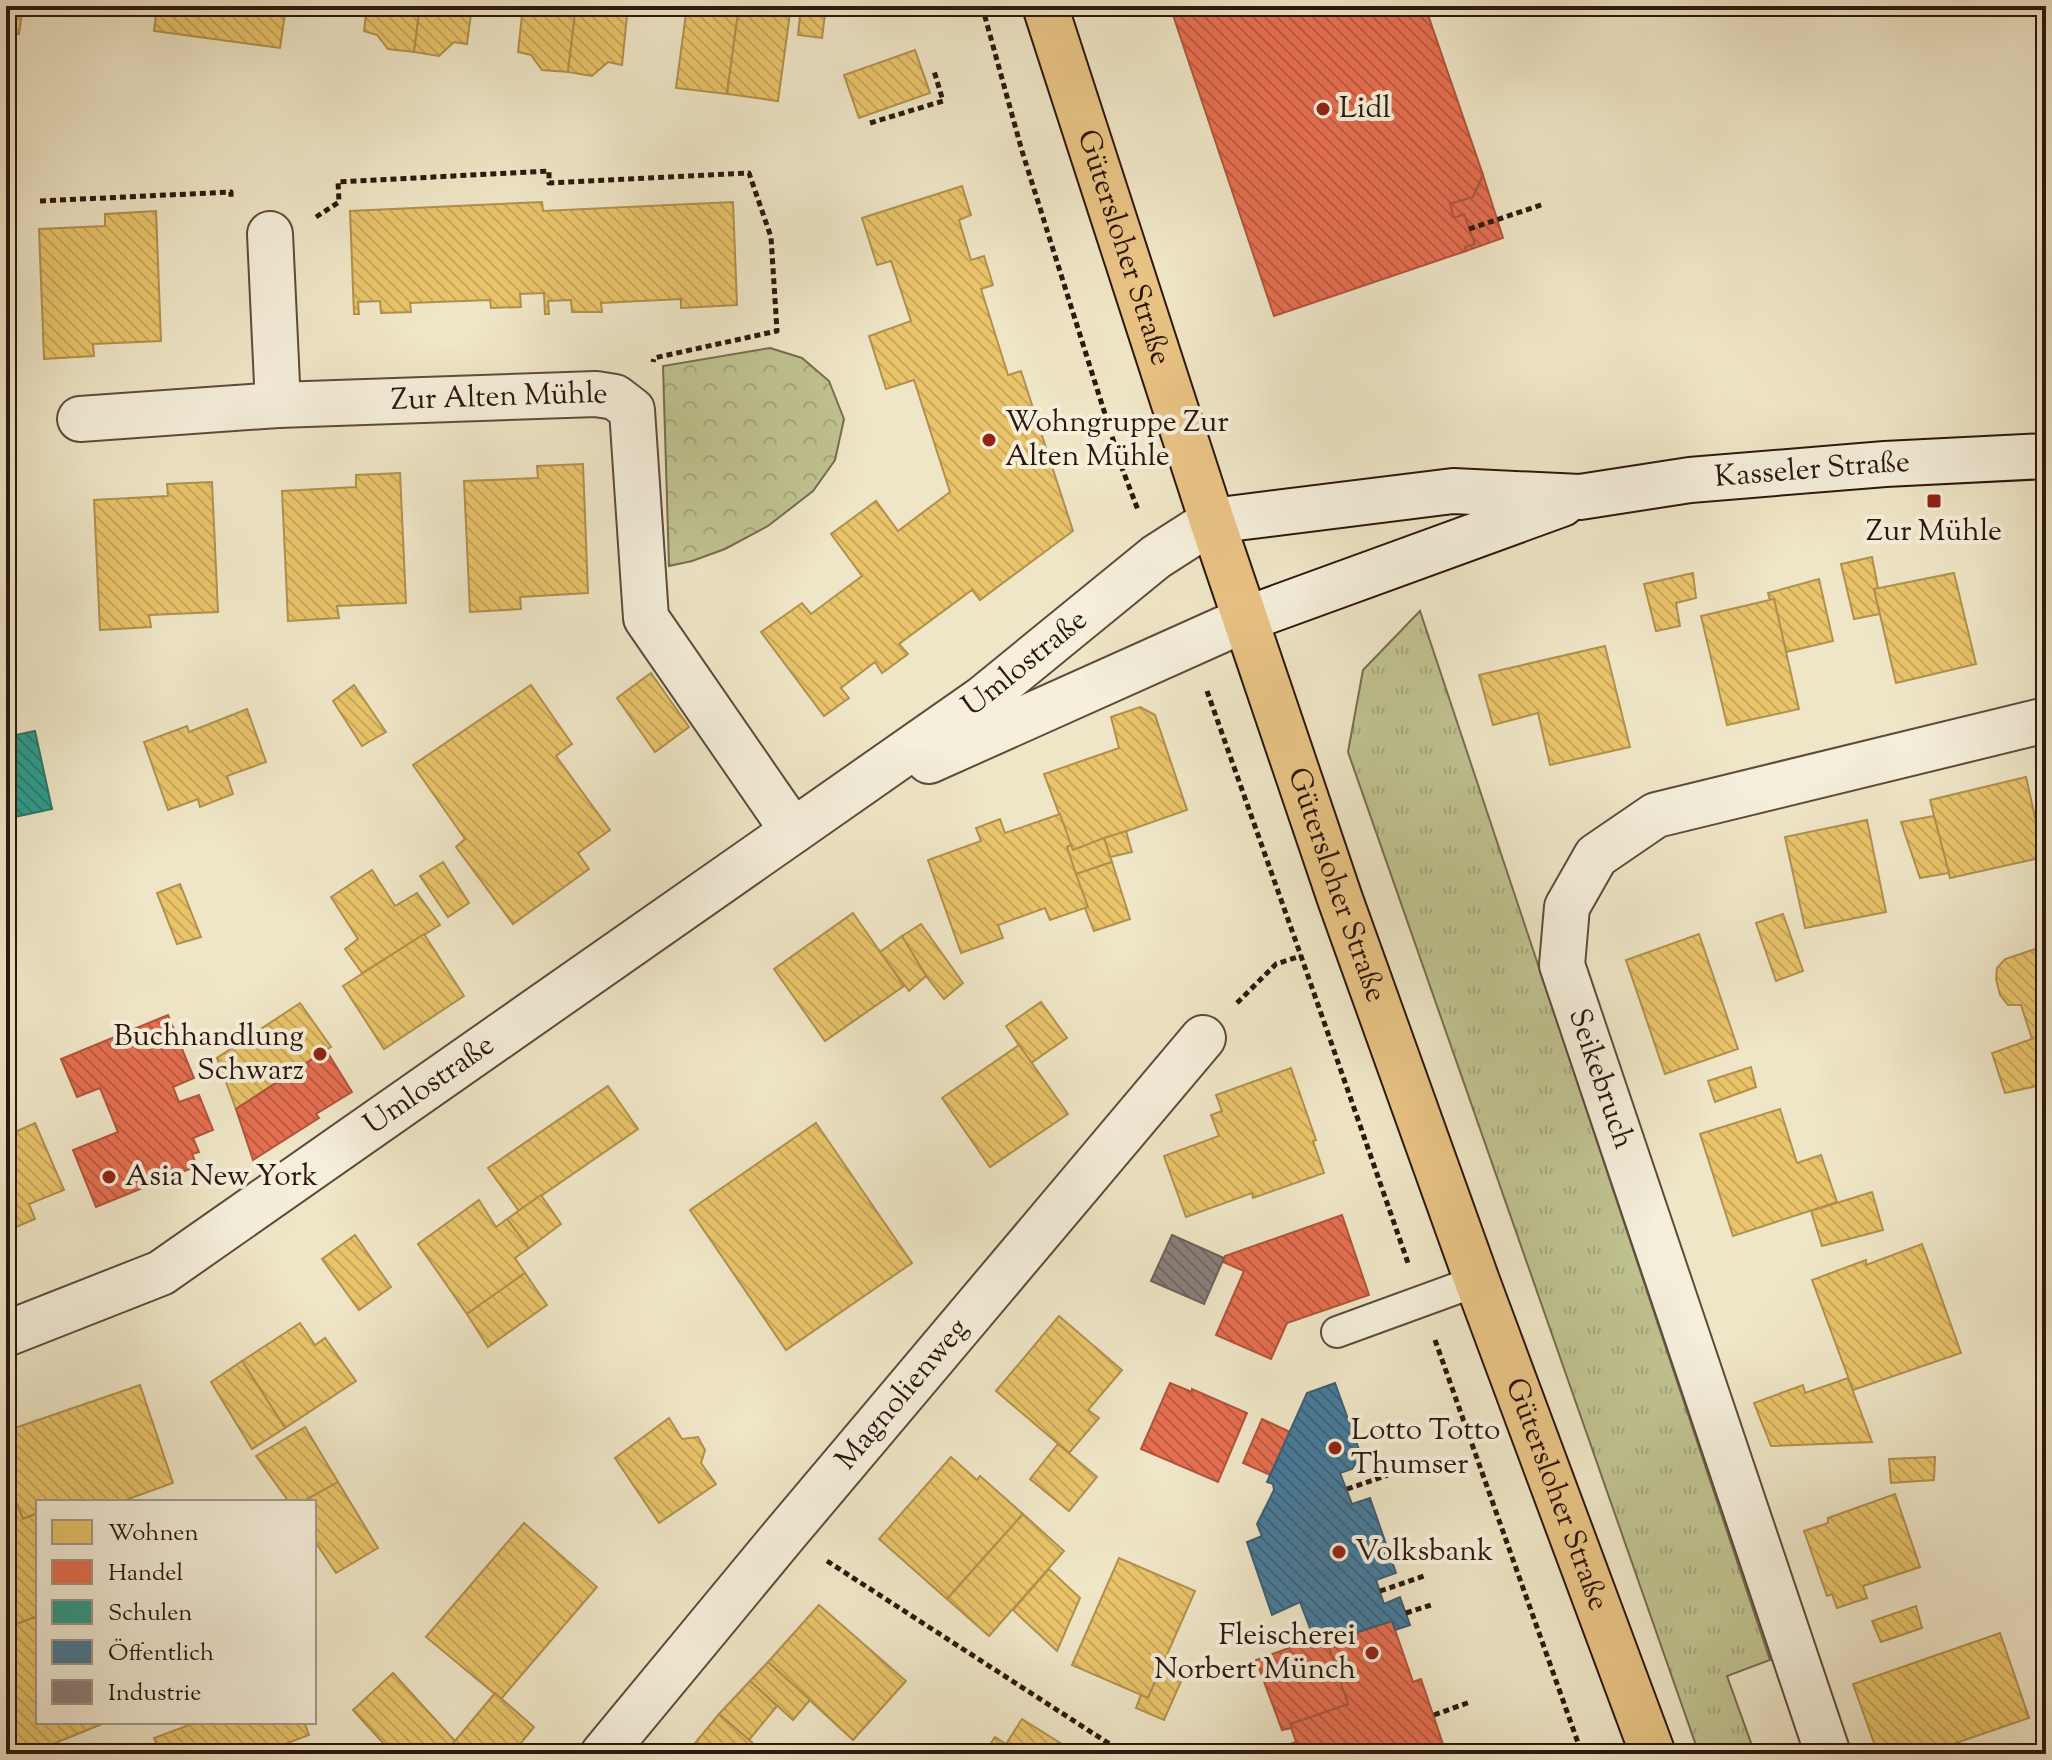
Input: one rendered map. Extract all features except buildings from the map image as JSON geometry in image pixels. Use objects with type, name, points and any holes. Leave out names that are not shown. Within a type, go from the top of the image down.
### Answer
[{"type":"main road","name":"Gütersloher Straße","points":[[1045,6],[1212,521],[1340,899],[1477,1281],[1653,1754]]},
{"type":"street","points":[[270,234],[278,405]]},
{"type":"street","name":"Zur Alten Mühle","points":[[80,419],[278,405],[596,394],[615,397],[632,410],[646,618],[793,831]]},
{"type":"street","name":"Kasseler Straße","points":[[1246,619],[1580,497],[1690,480],[1885,464],[2046,456]]},
{"type":"street","name":"Kasseler Straße","points":[[1212,521],[1453,491],[1580,497]]},
{"type":"street","name":"Umlostraße","points":[[6,1334],[161,1273],[982,699],[1156,557],[1212,521]]},
{"type":"street","name":"Umlostraße","points":[[835,803],[1246,619]]},
{"type":"street","name":"Seikebruch","points":[[1828,1754],[1562,965],[1567,907],[1596,856],[1656,815],[2046,720]]},
{"type":"street","name":"Magnolienweg","points":[[603,1754],[1203,1038]]},
{"type":"lane","points":[[1337,1332],[1477,1281]]},
{"type":"path","points":[[982,6],[1022,151],[1122,468]]},
{"type":"path","points":[[870,123],[943,101],[934,71]]},
{"type":"path","points":[[40,201],[231,192],[232,237],[296,231],[339,202],[338,182],[549,171],[549,183],[749,173],[771,237],[777,331],[654,358],[632,410]]},
{"type":"path","points":[[1469,229],[1544,204]]},
{"type":"path","points":[[1211,702],[1582,1754]]},
{"type":"path","points":[[1203,1038],[1276,964],[1301,956]]},
{"type":"path","points":[[1347,1489],[1388,1475]]},
{"type":"path","points":[[785,1534],[1125,1754]]},
{"type":"path","points":[[1380,1591],[1424,1576]]},
{"type":"path","points":[[1406,1613],[1434,1604]]},
{"type":"path","points":[[1434,1715],[1470,1702]]},
{"type":"green space","points":[[770,348],[802,358],[829,381],[844,419],[835,460],[813,491],[768,526],[725,549],[669,566],[663,366]]},
{"type":"green space","points":[[1420,611],[1770,1660],[1727,1676],[1755,1754],[1699,1754],[1348,752],[1363,670]]},
{"type":"place","name":"Lidl","points":[[1323,109]]},
{"type":"place","name":"Wohngruppe Zur Alten Mühle","points":[[989,440]]},
{"type":"place","name":"Zur Mühle","points":[[1934,501]]},
{"type":"place","name":"Buchhandlung Schwarz","points":[[320,1054]]},
{"type":"place","name":"Asia New York","points":[[109,1177]]},
{"type":"place","name":"Lotto Totto Thumser","points":[[1335,1448]]},
{"type":"place","name":"Volksbank","points":[[1339,1552]]},
{"type":"place","name":"Fleischerei Norbert Münch","points":[[1372,1653]]}]
